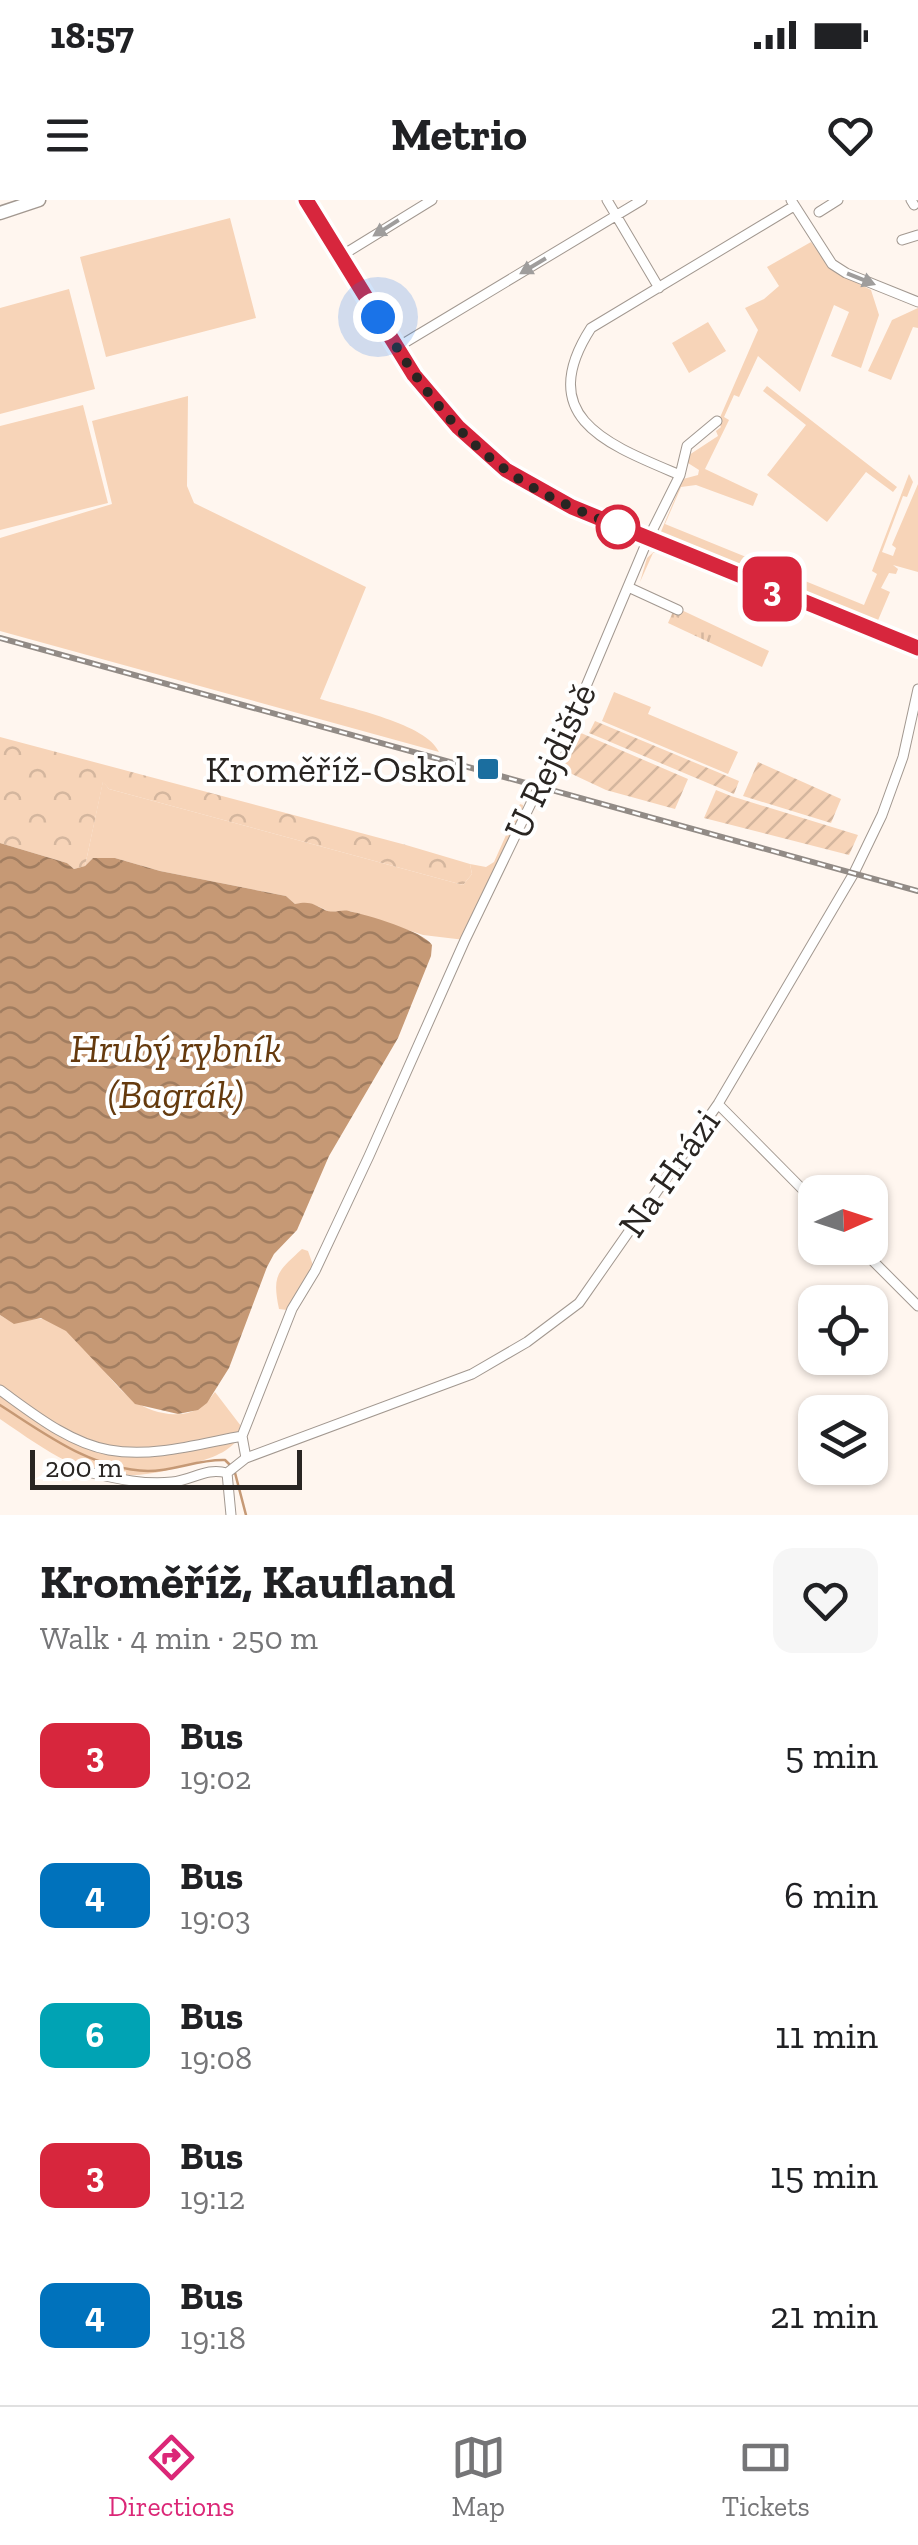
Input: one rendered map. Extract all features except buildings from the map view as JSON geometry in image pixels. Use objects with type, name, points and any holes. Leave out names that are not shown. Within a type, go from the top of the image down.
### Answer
[{"type":"main road","points":[[0,213],[39,200]]},
{"type":"street","points":[[306,200],[396,348],[440,408],[506,470],[542,493],[648,540],[918,648]]},
{"type":"street","points":[[340,256],[432,200]]},
{"type":"street","points":[[606,200],[659,288]]},
{"type":"street","points":[[396,348],[642,200]]},
{"type":"street","points":[[819,212],[838,200]]},
{"type":"street","points":[[680,475],[613,447],[582,420],[572,398],[570,375],[576,351],[591,328],[792,203],[838,268],[918,302]]},
{"type":"street","points":[[902,240],[918,235]]},
{"type":"street","name":"U Rejdiště","points":[[242,1436],[292,1308],[315,1271],[465,940],[576,710],[680,475],[687,446],[717,421]]},
{"type":"street","points":[[628,586],[678,610]]},
{"type":"street","name":"Na Hrázi","points":[[228,1472],[242,1460],[472,1374],[527,1342],[579,1303],[718,1104],[854,873],[882,815],[903,758],[918,689]]},
{"type":"street","points":[[718,1104],[798,1185]]},
{"type":"street","points":[[877,1265],[918,1306]]},
{"type":"street","points":[[0,1390],[65,1434],[107,1450],[138,1452],[242,1436],[242,1460]]},
{"type":"street","points":[[92,1474],[129,1481],[173,1482],[210,1470],[228,1472],[231,1515]]},
{"type":"green space","points":[[230,218],[256,318],[106,357],[80,257]]},
{"type":"green space","points":[[811,242],[832,270],[871,290],[879,315],[861,368],[831,356],[849,312],[834,305],[800,392],[758,356],[739,397],[734,395],[724,417],[729,420],[705,469],[758,494],[753,506],[696,485],[681,487],[665,524],[864,605],[877,574],[872,571],[909,474],[913,482],[907,497],[903,496],[882,552],[893,556],[896,548],[892,545],[918,484],[918,572],[893,565],[898,569],[896,574],[889,573],[881,588],[890,592],[876,625],[669,542],[660,534],[683,479],[698,475],[699,470],[688,463],[689,455],[718,436],[718,422],[758,330],[745,308],[779,286],[767,267]]},
{"type":"green space","points":[[69,289],[95,389],[0,414],[0,308]]},
{"type":"green space","points":[[918,308],[918,328],[913,327],[891,380],[868,371],[892,320]]},
{"type":"green space","points":[[708,322],[726,351],[689,373],[672,343]]},
{"type":"green space","points":[[767,386],[897,487],[893,492],[866,472],[827,522],[767,475],[806,425],[763,391]]},
{"type":"green space","points":[[188,396],[187,486],[194,503],[366,587],[320,699],[404,725],[432,742],[439,752],[0,631],[0,538],[112,504],[92,421]]},
{"type":"green space","points":[[83,405],[108,503],[0,530],[0,426]]},
{"type":"green space","points":[[658,548],[914,650],[918,658],[661,551],[653,553],[640,582],[647,558]]},
{"type":"green space","points":[[675,607],[769,651],[762,667],[668,623]]},
{"type":"green space","points":[[614,692],[651,707],[648,714],[738,752],[728,774],[602,721]]},
{"type":"green space","points":[[595,721],[739,781],[734,794],[589,733]]},
{"type":"green space","points":[[574,730],[688,779],[675,809],[606,790],[557,767]]},
{"type":"green space","points":[[0,737],[406,845],[470,864],[472,874],[463,885],[109,789],[103,782],[85,866],[74,869],[67,863],[0,843]]},
{"type":"green space","points":[[758,762],[841,799],[831,823],[743,796]]},
{"type":"green space","points":[[103,781],[109,789],[463,885],[472,874],[470,864],[486,867],[494,862],[520,804],[522,820],[465,940],[423,935],[350,911],[329,912],[313,905],[295,904],[286,896],[115,858],[93,858],[85,866]]},
{"type":"green space","points":[[716,790],[858,835],[849,855],[704,818]]},
{"type":"green space","points":[[302,1249],[308,1251],[315,1271],[287,1310],[279,1309],[278,1275]]},
{"type":"green space","points":[[0,1315],[14,1322],[44,1319],[68,1331],[118,1387],[149,1409],[183,1414],[201,1407],[215,1392],[244,1430],[223,1452],[163,1471],[112,1475],[70,1463],[0,1419]]},
{"type":"water","name":"Hrubý rybník (Bagrák)","points":[[0,843],[67,863],[74,869],[93,858],[115,858],[286,896],[295,904],[308,903],[328,911],[349,911],[381,920],[418,934],[432,945],[398,1038],[329,1156],[297,1230],[267,1267],[229,1368],[207,1403],[198,1410],[178,1414],[135,1404],[66,1331],[41,1318],[14,1324],[0,1315]]},
{"type":"waterway","points":[[0,1405],[52,1439],[127,1469],[148,1471],[225,1460],[234,1469],[246,1515]]},
{"type":"railway","points":[[0,638],[918,891]]},
{"type":"bus line","name":"3","points":[[306,200],[414,375],[458,427],[506,470],[542,493],[648,540],[918,648]]},
{"type":"place","name":"Kroměříž-Oskol","points":[[488,769]]},
{"type":"route","points":[[378,317],[430,395],[483,451],[542,493],[623,529],[618,527]]}]
